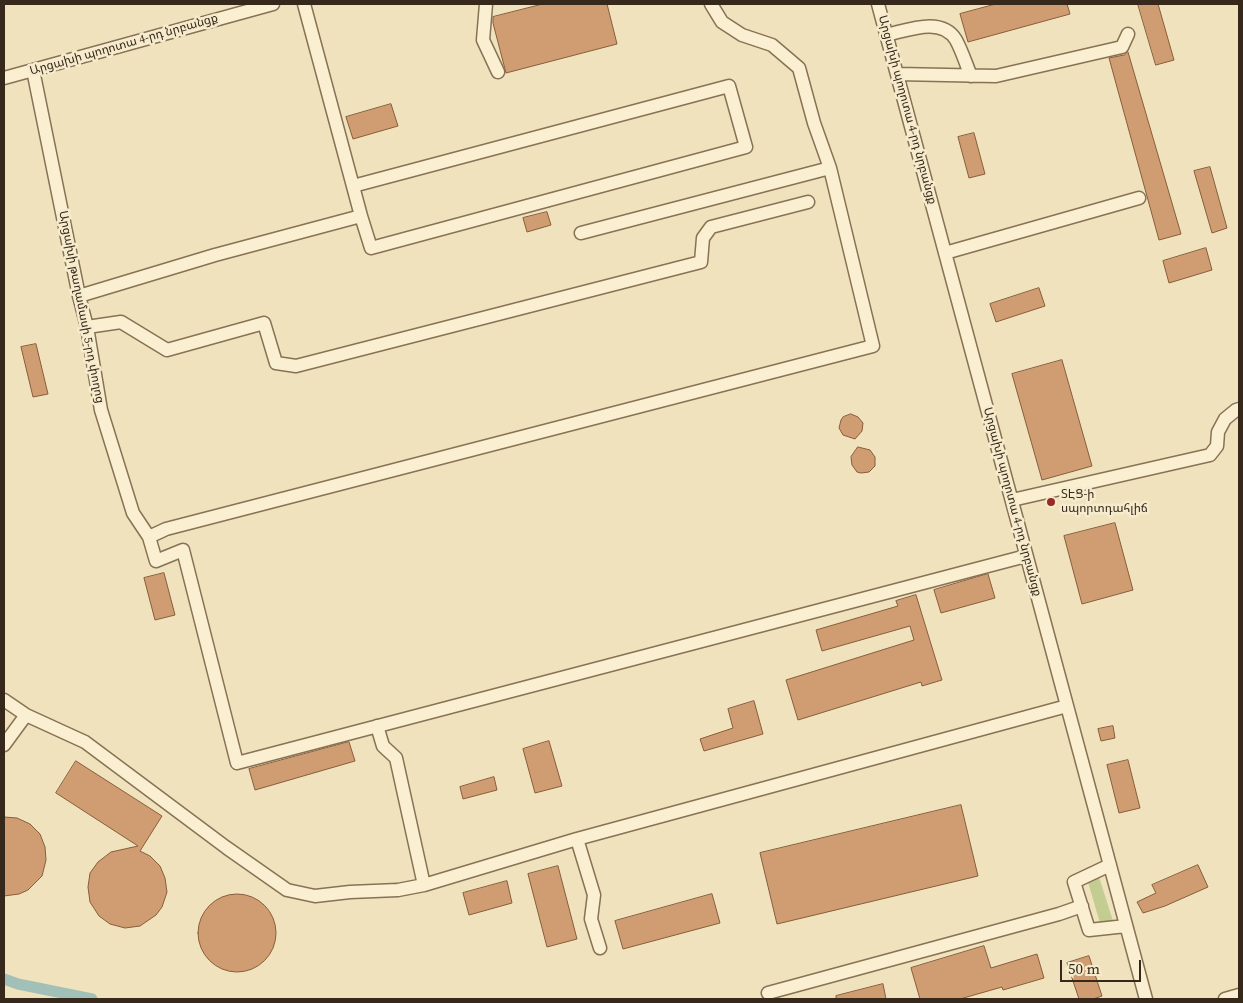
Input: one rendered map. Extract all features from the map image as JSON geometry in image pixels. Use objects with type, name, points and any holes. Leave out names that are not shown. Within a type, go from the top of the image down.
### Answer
[{"type":"street","name":"Արցախի պողոտա 4-րդ նրբանցք","points":[[4,78],[228,9],[273,4]]},
{"type":"street","points":[[304,4],[361,216],[371,248],[746,146],[729,86],[353,186]]},
{"type":"street","points":[[486,4],[483,40],[498,72]]},
{"type":"street","points":[[149,537],[166,529],[873,346],[830,168],[814,123],[799,68],[772,45],[742,35],[722,22],[711,4]]},
{"type":"street","name":"Արցախի պողոտա 4-րդ նրբանցք","points":[[878,4],[1146,999]]},
{"type":"street","points":[[886,35],[934,25],[943,28],[955,38],[971,76]]},
{"type":"street","points":[[897,74],[996,76],[1122,47],[1128,34]]},
{"type":"street","name":"Արցախի թաղամասի 5-րդ փողոց","points":[[33,70],[87,327],[101,410],[133,513],[149,537],[156,561],[182,550],[237,763],[376,726]]},
{"type":"street","points":[[581,233],[830,168]]},
{"type":"street","points":[[945,254],[1139,198]]},
{"type":"street","points":[[87,327],[121,322],[167,350],[264,323],[276,363],[296,366],[701,262],[703,238],[711,227],[808,202]]},
{"type":"street","points":[[80,296],[215,255],[361,216]]},
{"type":"street","points":[[1012,500],[1210,455],[1217,446],[1218,432],[1225,419],[1239,409]]},
{"type":"street","points":[[424,885],[396,758],[383,746],[376,726],[1026,556]]},
{"type":"street","points":[[4,700],[26,716],[85,742],[227,848],[287,890],[315,896],[398,890],[424,885],[577,839],[1067,706]]},
{"type":"street","points":[[4,745],[26,716]]},
{"type":"street","points":[[577,839],[594,895],[592,919],[600,948]]},
{"type":"street","points":[[1110,865],[1074,882],[1089,930],[1126,926]]},
{"type":"street","points":[[768,993],[1059,914],[1082,906]]},
{"type":"street","points":[[1225,999],[1239,995]]},
{"type":"green space","points":[[1099,877],[1113,921],[1100,923],[1088,882]]},
{"type":"building","points":[[543,4],[607,4],[617,44],[506,73],[493,17]]},
{"type":"building","points":[[996,4],[1067,4],[1070,14],[968,42],[960,14]]},
{"type":"building","points":[[1138,4],[1158,4],[1174,60],[1156,65]]},
{"type":"building","points":[[1128,52],[1181,234],[1159,240],[1109,58],[1124,55]]},
{"type":"building","points":[[391,104],[398,126],[353,139],[346,117]]},
{"type":"building","points":[[974,133],[985,174],[969,178],[958,137]]},
{"type":"building","points":[[1210,167],[1227,228],[1212,233],[1194,171]]},
{"type":"building","points":[[547,212],[551,225],[527,232],[523,218]]},
{"type":"building","points":[[1206,248],[1212,270],[1169,283],[1163,261]]},
{"type":"building","points":[[1039,288],[1045,306],[996,322],[990,304]]},
{"type":"building","points":[[36,344],[48,394],[33,397],[21,347]]},
{"type":"building","points":[[1062,360],[1092,466],[1042,480],[1012,374]]},
{"type":"building","points":[[851,414],[858,417],[863,423],[862,431],[855,439],[843,435],[839,428],[843,417]]},
{"type":"building","points":[[858,447],[870,450],[875,457],[875,466],[869,472],[857,472],[852,465],[851,457]]},
{"type":"building","points":[[1115,523],[1133,590],[1082,604],[1064,536]]},
{"type":"building","points":[[164,573],[175,615],[155,620],[144,578]]},
{"type":"building","points":[[988,574],[995,598],[941,613],[934,590]]},
{"type":"building","points":[[916,595],[942,680],[922,686],[921,682],[798,720],[786,680],[914,640],[910,626],[822,651],[816,630],[898,606],[896,601]]},
{"type":"building","points":[[754,701],[763,734],[704,751],[700,739],[733,728],[728,709]]},
{"type":"building","points":[[1113,726],[1115,738],[1101,741],[1098,729]]},
{"type":"building","points":[[549,741],[562,786],[535,793],[523,749]]},
{"type":"building","points":[[349,742],[355,761],[255,790],[249,769]]},
{"type":"building","points":[[1128,760],[1140,808],[1119,813],[1107,765]]},
{"type":"building","points":[[76,761],[162,816],[140,851],[150,856],[160,866],[165,878],[167,892],[162,907],[156,915],[140,926],[125,928],[110,924],[99,916],[90,902],[88,887],[90,873],[98,862],[111,852],[138,846],[56,793]]},
{"type":"building","points":[[494,777],[497,790],[463,799],[460,787]]},
{"type":"building","points":[[961,805],[978,876],[777,924],[760,853]]},
{"type":"building","points":[[4,817],[17,818],[30,824],[40,834],[45,847],[46,860],[42,876],[28,890],[19,894],[4,896]]},
{"type":"building","points":[[1198,865],[1208,887],[1165,906],[1143,913],[1137,902],[1156,893],[1152,885]]},
{"type":"building","points":[[558,866],[577,939],[547,947],[528,874]]},
{"type":"building","points":[[507,881],[512,903],[469,915],[463,893]]},
{"type":"building","points":[[237,894],[252,897],[265,905],[273,918],[276,933],[273,948],[265,961],[252,969],[237,972],[222,969],[209,961],[201,948],[198,933],[201,918],[209,905],[222,897]]},
{"type":"building","points":[[712,894],[720,923],[623,949],[615,921]]},
{"type":"building","points":[[984,946],[991,968],[1037,954],[1044,978],[1003,990],[1002,987],[960,999],[920,999],[911,968]]},
{"type":"building","points":[[1089,956],[1102,996],[1093,999],[1079,999],[1067,963]]},
{"type":"building","points":[[883,984],[886,999],[836,999],[836,996]]},
{"type":"waterway","points":[[4,979],[18,984],[92,999]]},
{"type":"place","name":"ՏԷՑ-ի սպորտդահլիճ","points":[[1051,502]]}]
